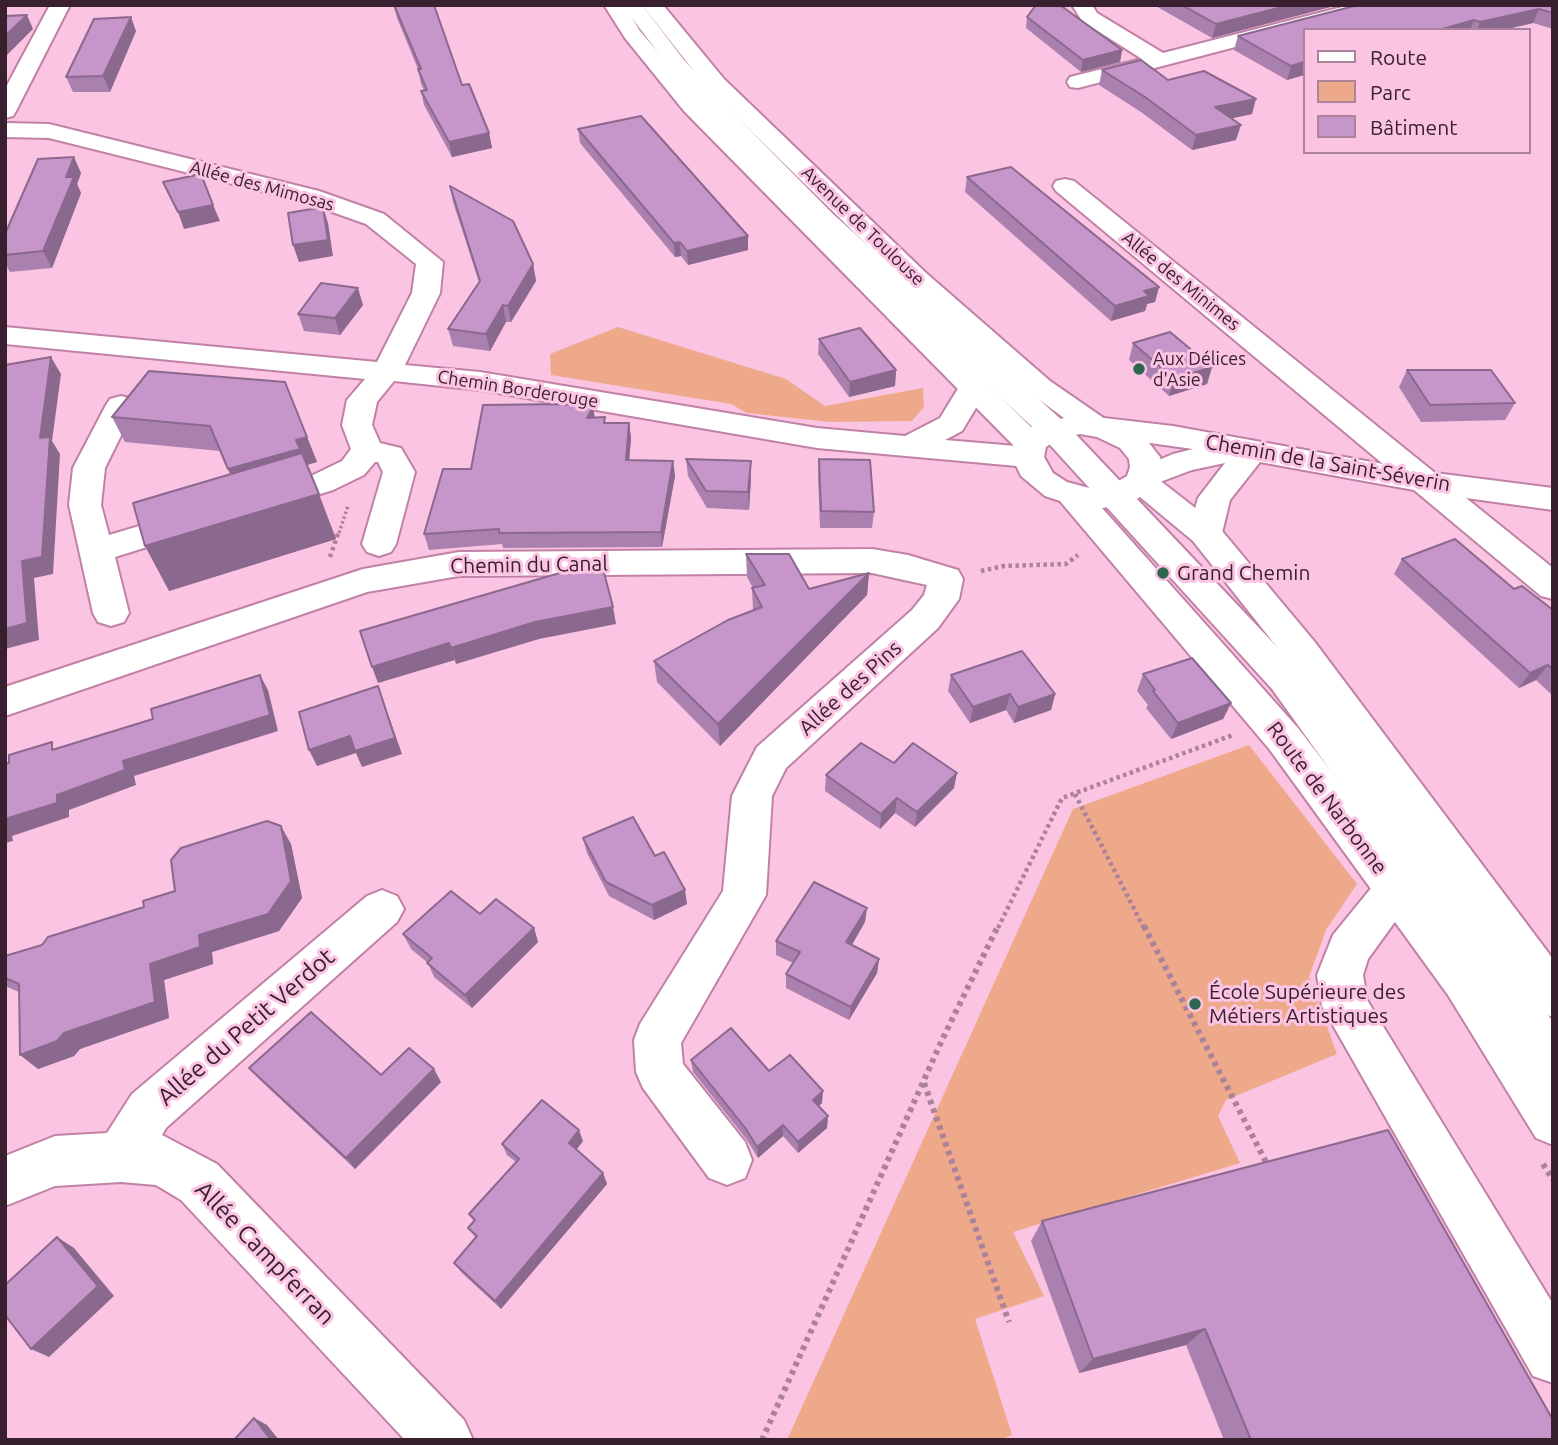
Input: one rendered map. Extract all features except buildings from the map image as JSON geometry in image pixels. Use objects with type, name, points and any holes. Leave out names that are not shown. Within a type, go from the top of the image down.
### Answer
[{"type":"street","points":[[5,111],[60,5]]},
{"type":"street","name":"Avenue de Toulouse","points":[[614,5],[632,34],[692,106],[973,388],[1037,444]]},
{"type":"street","points":[[632,5],[702,94],[815,209],[1037,444],[1173,505],[1205,533],[1301,651],[1553,996]]},
{"type":"street","name":"Avenue de Toulouse","points":[[652,5],[716,84],[917,279],[1040,387],[1100,427],[1121,435],[1138,448],[1146,467],[1134,486]]},
{"type":"street","points":[[1082,5],[1089,17],[1159,60]]},
{"type":"street","points":[[1078,82],[1374,5]]},
{"type":"street","points":[[1263,10],[1291,26]]},
{"type":"street","name":"Allée des Mimosas","points":[[5,130],[62,134],[310,195],[375,219],[430,262],[426,293],[387,371]]},
{"type":"street","name":"Allée des Minimes","points":[[1066,187],[1553,587]]},
{"type":"street","name":"Chemin Borderouge","points":[[5,335],[387,371],[494,384],[817,438],[908,447],[1037,444]]},
{"type":"street","points":[[367,450],[357,425],[362,400],[387,371]]},
{"type":"street","points":[[908,447],[951,424],[973,388]]},
{"type":"street","points":[[111,613],[85,505],[89,468],[121,405]]},
{"type":"street","name":"Chemin de la Saint-Séverin","points":[[1037,444],[1066,425],[1100,427],[1173,436],[1427,482],[1553,499]]},
{"type":"street","points":[[1037,444],[1032,469],[1041,480],[1073,496],[1088,499],[1134,486],[1193,458],[1252,450]]},
{"type":"street","points":[[367,450],[390,455],[399,472],[379,544]]},
{"type":"street","points":[[95,551],[322,482],[353,468],[367,450]]},
{"type":"street","points":[[1205,533],[1214,498],[1252,450]]},
{"type":"street","points":[[1134,486],[1391,821],[1553,1063]]},
{"type":"street","name":"Route de Narbonne","points":[[1073,496],[1273,727],[1464,980],[1553,1121]]},
{"type":"street","name":"Chemin du Canal","points":[[5,702],[363,581],[459,564],[872,561],[908,567],[946,579]]},
{"type":"street","name":"Allée des Pins","points":[[727,1160],[660,1072],[657,1040],[744,895],[752,796],[771,758],[925,620],[941,599],[946,579]]},
{"type":"street","points":[[1396,889],[1349,949],[1340,975],[1345,1006],[1553,1356]]},
{"type":"street","name":"Allée du Petit Verdot","points":[[121,1157],[149,1111],[382,909]]},
{"type":"street","name":"Allée Campferran","points":[[5,1181],[55,1161],[121,1157],[162,1160],[200,1182],[444,1440]]},
{"type":"path","points":[[946,579],[1004,566],[1066,564],[1083,552]]},
{"type":"path","points":[[762,1440],[923,1082],[1062,798],[1260,724],[1273,727]]},
{"type":"path","points":[[1075,794],[1273,1177]]},
{"type":"path","points":[[923,1082],[1009,1322]]},
{"type":"green space","points":[[618,327],[786,379],[825,406],[923,388],[924,407],[912,421],[830,422],[747,413],[731,404],[551,375],[550,354]]},
{"type":"green space","points":[[1249,745],[1357,884],[1326,930],[1309,977],[1337,1054],[1226,1100],[1218,1116],[1240,1163],[1013,1232],[1044,1296],[975,1319],[1012,1435],[1000,1440],[787,1440],[1073,809]]},
{"type":"place","name":"Aux Délices d'Asie","points":[[1139,369]]},
{"type":"place","name":"Grand Chemin","points":[[1163,573]]},
{"type":"place","name":"École Supérieure des Métiers Artistiques","points":[[1195,1004]]}]
